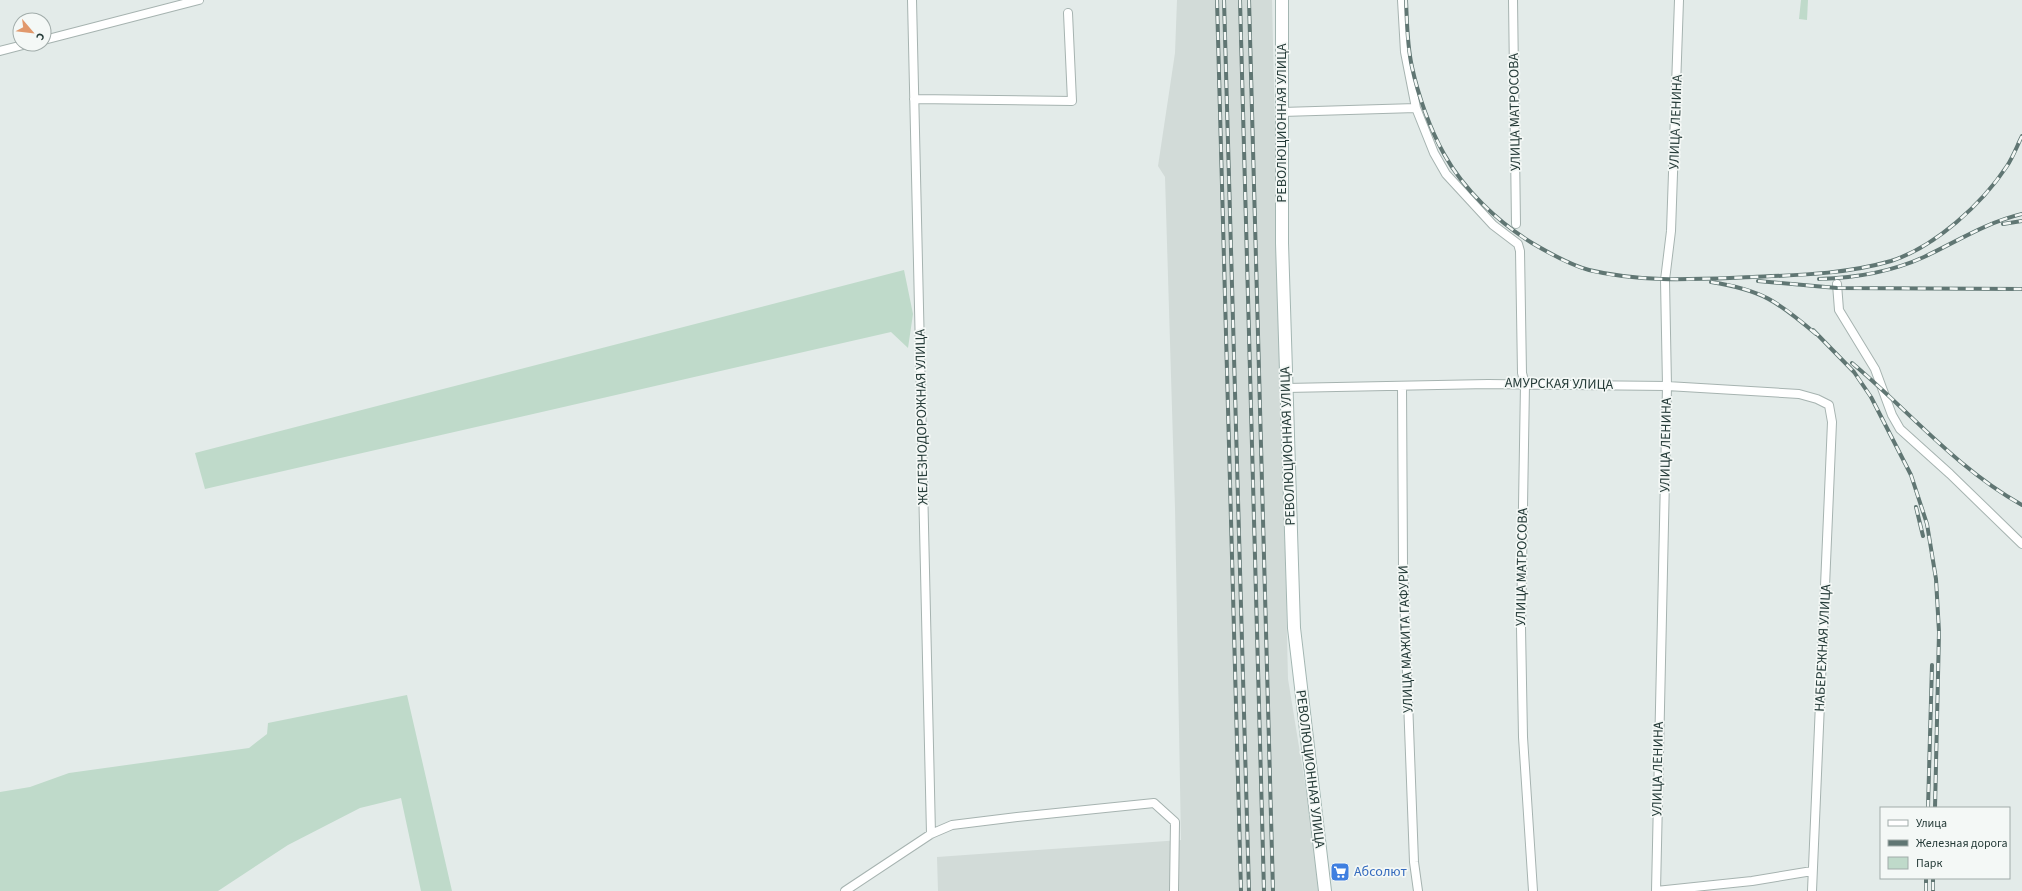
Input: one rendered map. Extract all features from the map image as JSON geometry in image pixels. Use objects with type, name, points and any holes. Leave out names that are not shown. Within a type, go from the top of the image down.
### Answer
[{"type":"main road","name":"РЕВОЛЮЦИОННАЯ УЛИЦА","points":[[1282,0],[1286,388],[1294,628],[1325,891]]},
{"type":"street","points":[[52,38],[199,0]]},
{"type":"street","name":"ЖЕЛЕЗНОДОРОЖНАЯ УЛИЦА","points":[[912,0],[931,834]]},
{"type":"street","points":[[1282,112],[1416,108],[1405,52],[1402,0]]},
{"type":"street","name":"УЛИЦА МАТРОСОВА","points":[[1513,0],[1516,224]]},
{"type":"street","name":"УЛИЦА ЛЕНИНА","points":[[1656,891],[1667,386],[1664,309],[1665,280],[1671,231],[1679,0]]},
{"type":"street","points":[[914,99],[1072,101],[1068,13]]},
{"type":"street","points":[[0,51],[12,48]]},
{"type":"street","name":"УЛИЦА МАТРОСОВА","points":[[1416,108],[1434,153],[1446,174],[1493,225],[1518,244],[1520,251],[1522,373],[1525,384],[1522,644],[1523,738],[1533,891]]},
{"type":"street","points":[[1837,284],[1838,310],[1875,369],[1892,415],[1900,429],[1950,474],[2022,544]]},
{"type":"street","name":"АМУРСКАЯ УЛИЦА","points":[[1286,388],[1525,384],[1667,386],[1799,394],[1817,399],[1829,406]]},
{"type":"street","name":"УЛИЦА МАЖИТА ГАФУРИ","points":[[1402,386],[1402,565],[1414,862],[1418,891]]},
{"type":"street","name":"НАБЕРЕЖНАЯ УЛИЦА","points":[[1812,891],[1832,422],[1829,406]]},
{"type":"street","points":[[845,891],[931,834],[952,825],[1017,816],[1154,803],[1175,822],[1174,891]]},
{"type":"street","points":[[1656,891],[1752,881],[1812,871]]},
{"type":"shaded area","points":[[1177,0],[1272,0],[1288,679],[1314,839],[1318,891],[938,891],[937,857],[1181,840],[1175,508],[1165,177],[1158,166],[1175,53]]},
{"type":"green space","points":[[1801,0],[1808,0],[1807,20],[1799,19]]},
{"type":"green space","points":[[904,270],[913,314],[908,348],[891,332],[205,489],[195,453]]},
{"type":"green space","points":[[407,695],[452,891],[421,891],[401,798],[360,808],[288,845],[218,891],[0,891],[0,792],[30,787],[69,773],[249,748],[267,734],[268,723]]},
{"type":"railway","points":[[1217,0],[1241,891]]},
{"type":"railway","points":[[1224,0],[1249,891]]},
{"type":"railway","points":[[1240,0],[1264,891]]},
{"type":"railway","points":[[1249,0],[1273,891]]},
{"type":"railway","points":[[1406,0],[1409,50],[1418,89],[1434,134],[1452,167],[1461,180],[1483,204],[1519,235],[1552,255],[1589,270],[1630,277],[1712,279],[1823,273],[1857,269],[1891,261],[1924,246],[1940,235],[1971,209],[1985,195],[2007,166],[2022,136]]},
{"type":"railway","points":[[1819,279],[1859,276],[1899,267],[1924,257],[1984,227],[2022,214]]},
{"type":"railway","points":[[2003,224],[2022,221]]},
{"type":"railway","points":[[1758,281],[1837,288],[2022,289]]},
{"type":"railway","points":[[1711,282],[1729,285],[1756,293],[1779,305],[1816,334]]},
{"type":"railway","points":[[1813,330],[1854,372],[1871,397],[1911,475],[1927,524],[1936,579],[1939,632],[1935,807]]},
{"type":"railway","points":[[1852,363],[1954,457],[1998,490],[2022,505]]},
{"type":"railway","points":[[1916,507],[1923,536]]},
{"type":"railway","points":[[1928,807],[1932,665]]},
{"type":"railway","points":[[1926,879],[1926,891]]},
{"type":"railway","points":[[1933,879],[1933,890]]},
{"type":"place","name":"Абсолют","points":[[1340,872]]}]
